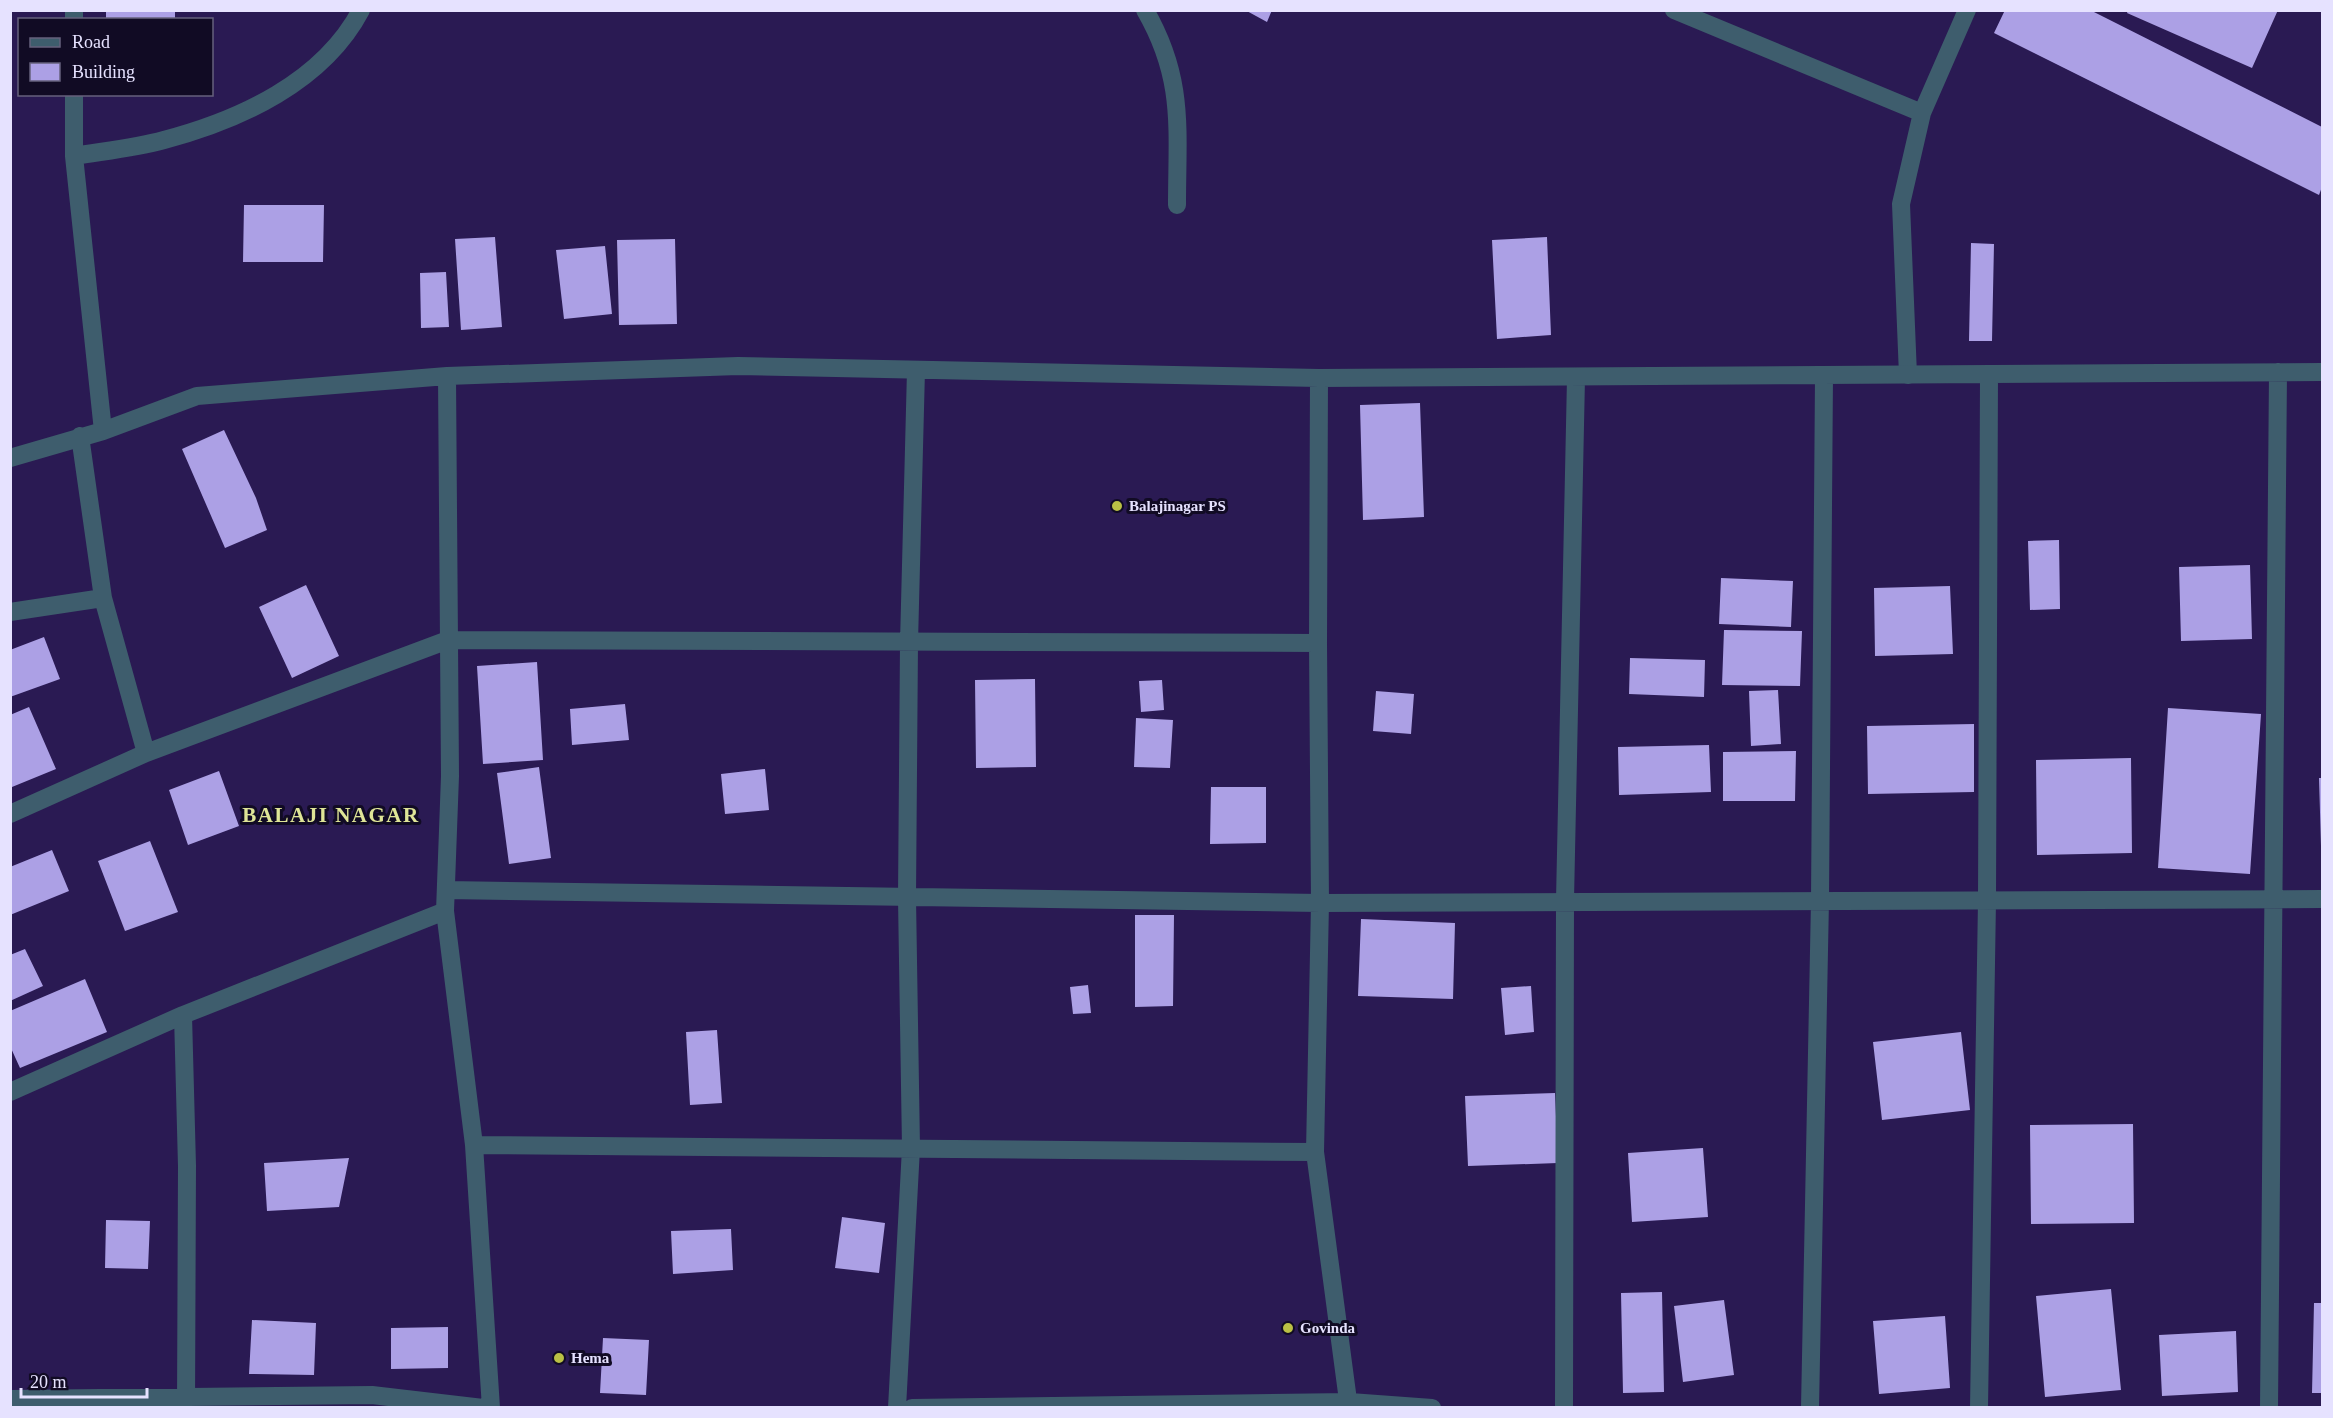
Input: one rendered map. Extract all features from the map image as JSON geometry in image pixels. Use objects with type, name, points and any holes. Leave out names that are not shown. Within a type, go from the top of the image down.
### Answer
[{"type":"street","points":[[74,156],[173,138],[221,121],[299,82],[347,35],[361,10]]},
{"type":"street","points":[[1145,10],[1160,36],[1177,93],[1177,205]]},
{"type":"street","points":[[1674,10],[1922,113]]},
{"type":"street","points":[[1908,375],[1901,204],[1922,113],[1967,10]]},
{"type":"street","points":[[74,96],[74,156],[103,431]]},
{"type":"street","points":[[10,458],[103,431],[196,396],[447,376],[738,366],[1319,378],[2322,372]]},
{"type":"street","points":[[897,1407],[911,1148],[907,898],[909,643],[916,370]]},
{"type":"street","points":[[2269,1407],[2278,372]]},
{"type":"street","points":[[1979,1407],[1987,900],[1989,374]]},
{"type":"street","points":[[447,376],[450,776],[445,911],[474,1145],[491,1407]]},
{"type":"street","points":[[1810,1407],[1820,900],[1824,376]]},
{"type":"street","points":[[1319,378],[1317,643],[1320,903],[1315,1152],[1349,1405]]},
{"type":"street","points":[[1563,1407],[1565,900],[1576,378]]},
{"type":"street","points":[[80,436],[103,598],[146,753]]},
{"type":"street","points":[[10,612],[103,598]]},
{"type":"street","points":[[10,814],[146,753],[448,640],[1317,643]]},
{"type":"street","points":[[446,890],[1320,903],[1565,900],[2322,899]]},
{"type":"street","points":[[10,1092],[183,1015],[445,911]]},
{"type":"street","points":[[183,1015],[187,1166],[186,1403]]},
{"type":"street","points":[[474,1145],[1315,1152]]},
{"type":"street","points":[[10,1399],[186,1403],[372,1395],[483,1407]]},
{"type":"street","points":[[912,1407],[1349,1405],[1432,1407]]},
{"type":"building","points":[[106,10],[175,10],[175,18],[106,18]]},
{"type":"building","points":[[1245,10],[1272,10],[1267,22]]},
{"type":"building","points":[[2005,10],[2090,10],[2322,127],[2322,187],[2319,195],[1994,33]]},
{"type":"building","points":[[2128,10],[2278,10],[2252,68],[2127,13]]},
{"type":"building","points":[[244,205],[324,205],[323,262],[243,262]]},
{"type":"building","points":[[495,237],[502,327],[461,330],[455,239]]},
{"type":"building","points":[[1547,237],[1551,335],[1497,339],[1492,240]]},
{"type":"building","points":[[675,239],[677,324],[619,325],[617,240]]},
{"type":"building","points":[[1971,243],[1994,244],[1992,341],[1969,341]]},
{"type":"building","points":[[605,246],[612,314],[564,319],[556,250]]},
{"type":"building","points":[[446,272],[449,327],[421,328],[420,273]]},
{"type":"building","points":[[1420,403],[1424,517],[1363,520],[1360,405]]},
{"type":"building","points":[[224,430],[256,498],[267,530],[225,548],[182,449]]},
{"type":"building","points":[[2059,540],[2060,609],[2030,610],[2028,541]]},
{"type":"building","points":[[2250,565],[2252,639],[2181,641],[2179,567]]},
{"type":"building","points":[[1721,578],[1793,581],[1791,627],[1719,624]]},
{"type":"building","points":[[306,585],[339,656],[292,678],[259,607]]},
{"type":"building","points":[[1950,586],[1953,654],[1875,656],[1874,588]]},
{"type":"building","points":[[1724,630],[1802,631],[1800,686],[1722,685]]},
{"type":"building","points":[[44,637],[60,679],[10,697],[10,650]]},
{"type":"building","points":[[1630,658],[1705,660],[1704,697],[1629,694]]},
{"type":"building","points":[[537,662],[543,760],[483,764],[477,666]]},
{"type":"building","points":[[1035,679],[1036,767],[976,768],[975,680]]},
{"type":"building","points":[[1162,680],[1164,710],[1141,712],[1139,681]]},
{"type":"building","points":[[1778,690],[1781,744],[1751,746],[1749,691]]},
{"type":"building","points":[[1376,691],[1414,694],[1411,734],[1373,731]]},
{"type":"building","points":[[625,704],[629,740],[572,745],[570,709]]},
{"type":"building","points":[[29,707],[56,769],[12,787],[10,715]]},
{"type":"building","points":[[2168,708],[2261,714],[2250,874],[2158,868]]},
{"type":"building","points":[[1136,718],[1173,720],[1170,768],[1134,767]]},
{"type":"building","points":[[1974,724],[1974,792],[1868,794],[1867,726]]},
{"type":"building","points":[[1709,745],[1711,792],[1619,795],[1618,747]]},
{"type":"building","points":[[1796,751],[1795,801],[1723,801],[1723,752]]},
{"type":"building","points":[[2131,758],[2132,853],[2037,855],[2036,760]]},
{"type":"building","points":[[539,767],[551,858],[509,864],[497,773]]},
{"type":"building","points":[[765,769],[769,810],[725,814],[721,774]]},
{"type":"building","points":[[219,771],[239,826],[188,845],[169,790]]},
{"type":"building","points":[[2319,778],[2322,778],[2322,846],[2321,846]]},
{"type":"building","points":[[1211,787],[1266,787],[1266,843],[1210,844]]},
{"type":"building","points":[[150,841],[178,912],[125,931],[98,861]]},
{"type":"building","points":[[52,850],[69,891],[10,915],[10,867]]},
{"type":"building","points":[[1135,915],[1174,915],[1173,1006],[1135,1007]]},
{"type":"building","points":[[1361,919],[1455,923],[1453,999],[1358,996]]},
{"type":"building","points":[[25,949],[43,986],[10,1001],[10,955]]},
{"type":"building","points":[[85,979],[107,1032],[20,1068],[10,1046],[10,1011]]},
{"type":"building","points":[[1088,985],[1091,1013],[1073,1014],[1070,987]]},
{"type":"building","points":[[1531,986],[1534,1032],[1505,1035],[1501,988]]},
{"type":"building","points":[[717,1030],[722,1103],[690,1105],[686,1032]]},
{"type":"building","points":[[1961,1032],[1970,1110],[1882,1120],[1873,1042]]},
{"type":"building","points":[[1555,1093],[1558,1163],[1468,1166],[1465,1096]]},
{"type":"building","points":[[2133,1124],[2134,1223],[2031,1224],[2030,1125]]},
{"type":"building","points":[[1703,1148],[1708,1217],[1632,1222],[1628,1153]]},
{"type":"building","points":[[349,1158],[339,1207],[267,1211],[264,1163]]},
{"type":"building","points":[[842,1217],[885,1223],[879,1273],[835,1268]]},
{"type":"building","points":[[106,1220],[150,1221],[148,1269],[105,1268]]},
{"type":"building","points":[[731,1229],[733,1270],[673,1274],[671,1231]]},
{"type":"building","points":[[2111,1289],[2121,1390],[2045,1397],[2036,1296]]},
{"type":"building","points":[[1662,1292],[1664,1392],[1623,1393],[1621,1293]]},
{"type":"building","points":[[1724,1300],[1734,1375],[1683,1382],[1674,1306]]},
{"type":"building","points":[[2314,1303],[2322,1303],[2322,1393],[2312,1393]]},
{"type":"building","points":[[1945,1316],[1950,1388],[1879,1394],[1873,1321]]},
{"type":"building","points":[[252,1320],[316,1323],[314,1375],[249,1374]]},
{"type":"building","points":[[448,1327],[448,1368],[391,1369],[391,1328]]},
{"type":"building","points":[[2236,1331],[2238,1392],[2162,1396],[2159,1335]]},
{"type":"building","points":[[603,1338],[649,1340],[646,1395],[600,1393]]},
{"type":"place","name":"Balajinagar PS","points":[[1117,506]]},
{"type":"place","name":"Govinda","points":[[1288,1328]]},
{"type":"place","name":"Hema","points":[[559,1358]]},
{"type":"district","name":"BALAJI NAGAR","points":[[331,815]]}]
